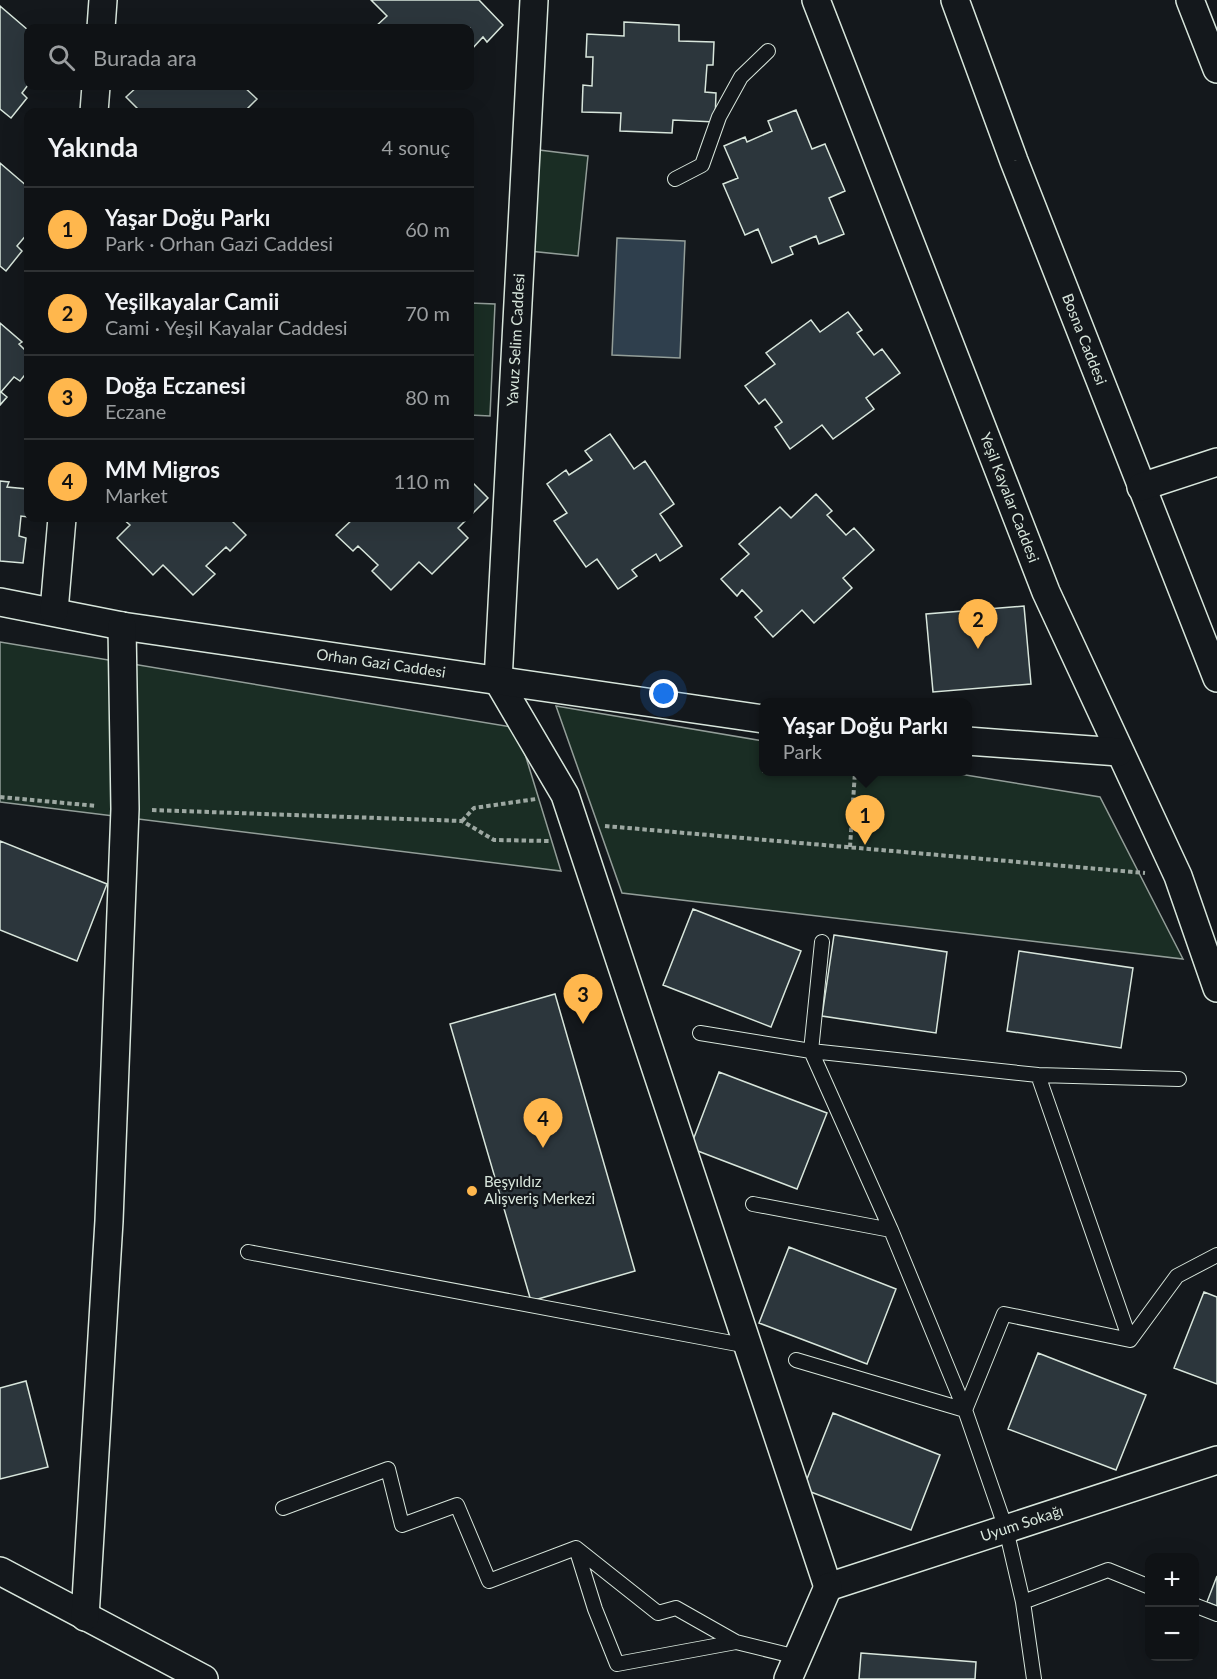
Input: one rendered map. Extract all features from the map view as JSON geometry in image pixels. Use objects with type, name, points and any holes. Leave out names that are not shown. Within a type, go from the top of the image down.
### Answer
[{"type":"street","points":[[100,24],[103,0]]},
{"type":"street","name":"Yavuz Selim Caddesi","points":[[498,681],[534,0]]},
{"type":"street","name":"Yeşil Kayalar Caddesi","points":[[816,0],[1046,592],[1178,876],[1214,971]]},
{"type":"street","name":"Bosna Caddesi","points":[[955,0],[1014,161],[1140,487],[1217,678]]},
{"type":"street","points":[[1190,0],[1217,69]]},
{"type":"street","points":[[94,108],[96,90]]},
{"type":"street","points":[[1140,487],[1217,462]]},
{"type":"street","points":[[54,611],[62,522]]},
{"type":"street","name":"Orhan Gazi Caddesi","points":[[0,602],[122,626],[759,718]]},
{"type":"street","points":[[85,1617],[109,1221],[125,809],[122,626]]},
{"type":"street","points":[[498,681],[566,795],[828,1587],[793,1668]]},
{"type":"street","points":[[972,741],[1119,752]]},
{"type":"street","name":"Uyum Sokağı","points":[[828,1587],[1217,1460]]},
{"type":"street","points":[[0,1571],[204,1679]]},
{"type":"lane","points":[[675,180],[702,165],[719,117],[741,77],[768,51]]},
{"type":"lane","points":[[822,942],[811,1051],[891,1230],[965,1410],[1006,1529],[1023,1602],[1034,1679]]},
{"type":"lane","points":[[700,1033],[811,1051],[1038,1075],[1179,1079]]},
{"type":"lane","points":[[1038,1075],[1130,1340]]},
{"type":"lane","points":[[753,1204],[891,1230]]},
{"type":"lane","points":[[248,1252],[748,1346]]},
{"type":"lane","points":[[1130,1340],[1177,1276],[1217,1256]]},
{"type":"lane","points":[[965,1410],[1004,1314],[1130,1340]]},
{"type":"lane","points":[[796,1360],[965,1410]]},
{"type":"lane","points":[[283,1508],[388,1470],[402,1525],[457,1504],[489,1581],[576,1548]]},
{"type":"lane","points":[[576,1548],[595,1609],[617,1664],[736,1642]]},
{"type":"lane","points":[[576,1548],[658,1613],[676,1608],[736,1642],[793,1668]]},
{"type":"lane","points":[[1023,1602],[1108,1570],[1145,1585]]},
{"type":"lane","points":[[1199,1607],[1217,1614]]},
{"type":"path","points":[[850,847],[855,776]]},
{"type":"path","points":[[462,821],[474,808],[566,795]]},
{"type":"path","points":[[0,797],[125,809],[462,821],[494,840],[578,832],[850,847],[1178,876]]},
{"type":"green space","points":[[539,150],[588,156],[578,256],[529,251]]},
{"type":"green space","points":[[474,303],[495,304],[490,416],[474,415]]},
{"type":"green space","points":[[0,642],[517,728],[561,871],[0,802]]},
{"type":"green space","points":[[556,706],[759,740],[759,776],[971,776],[1100,797],[1183,959],[622,893]]},
{"type":"water","points":[[617,238],[685,241],[680,358],[612,355]]},
{"type":"building","points":[[371,0],[479,0],[503,25],[487,42],[483,37],[474,47],[474,24],[378,24],[387,16]]},
{"type":"building","points":[[0,6],[24,27],[24,90],[22,93],[27,98],[11,118],[0,109]]},
{"type":"building","points":[[624,22],[679,25],[679,41],[714,42],[713,65],[707,65],[705,92],[716,93],[715,122],[673,120],[672,133],[620,131],[621,113],[582,112],[583,85],[592,86],[593,57],[586,57],[587,34],[624,36]]},
{"type":"building","points":[[134,90],[247,90],[257,99],[248,108],[137,108],[126,97]]},
{"type":"building","points":[[796,110],[812,149],[825,144],[845,191],[829,198],[844,234],[819,244],[816,236],[790,247],[793,254],[772,263],[758,229],[745,235],[723,184],[738,178],[724,146],[745,137],[747,142],[772,131],[768,121]]},
{"type":"building","points":[[0,163],[24,184],[24,238],[17,246],[22,251],[6,271],[0,266]]},
{"type":"building","points":[[848,312],[862,330],[857,333],[874,355],[882,349],[900,373],[866,398],[874,409],[833,439],[822,425],[790,449],[775,427],[782,422],[765,399],[759,404],[745,386],[775,364],[766,353],[811,320],[820,332]]},
{"type":"building","points":[[0,323],[22,342],[19,344],[24,349],[24,376],[20,381],[14,377],[1,392],[7,397],[0,405]]},
{"type":"building","points":[[610,434],[634,469],[645,461],[674,504],[660,514],[682,546],[660,561],[656,554],[632,570],[637,576],[618,589],[597,559],[586,567],[554,521],[567,513],[547,484],[566,470],[569,475],[592,460],[585,451]]},
{"type":"building","points":[[0,481],[9,482],[7,487],[24,489],[24,516],[21,516],[19,536],[26,538],[23,563],[0,561]]},
{"type":"building","points":[[474,484],[488,498],[474,512]]},
{"type":"building","points":[[816,494],[832,511],[827,515],[846,535],[854,528],[874,550],[843,578],[852,588],[814,623],[802,610],[773,637],[755,617],[762,611],[742,590],[737,596],[721,579],[749,554],[739,544],[780,507],[791,518]]},
{"type":"building","points":[[127,522],[233,522],[246,535],[230,551],[226,547],[206,566],[215,574],[193,595],[163,565],[153,575],[117,538],[130,525]]},
{"type":"building","points":[[350,522],[464,522],[458,528],[468,538],[432,574],[419,562],[391,590],[372,571],[378,565],[358,546],[353,551],[336,535]]},
{"type":"building","points":[[1024,606],[1031,684],[933,692],[926,614]]},
{"type":"building","points":[[0,841],[107,884],[77,961],[0,930]]},
{"type":"building","points":[[693,909],[801,951],[771,1027],[663,985]]},
{"type":"building","points":[[834,935],[947,952],[936,1033],[822,1016]]},
{"type":"building","points":[[1019,951],[1133,968],[1121,1048],[1007,1031]]},
{"type":"building","points":[[555,994],[635,1271],[531,1301],[450,1024]]},
{"type":"building","points":[[719,1072],[827,1113],[797,1189],[690,1148]]},
{"type":"building","points":[[789,1247],[896,1289],[867,1364],[759,1323]]},
{"type":"building","points":[[1204,1292],[1217,1297],[1217,1384],[1174,1368]]},
{"type":"building","points":[[1038,1353],[1146,1395],[1116,1470],[1008,1429]]},
{"type":"building","points":[[26,1381],[48,1467],[0,1479],[0,1388]]},
{"type":"building","points":[[833,1413],[940,1455],[911,1530],[803,1489]]},
{"type":"building","points":[[1217,1576],[1217,1606],[1207,1602]]},
{"type":"building","points":[[861,1653],[976,1662],[975,1679],[859,1679]]},
{"type":"place","name":"Yeşilkayalar Camii","points":[[978,649]]},
{"type":"place","name":"Yaşar Doğu Parkı","points":[[865,845]]},
{"type":"place","name":"Doğa Eczanesi","points":[[583,1024]]},
{"type":"place","name":"MM Migros","points":[[543,1148]]},
{"type":"place","name":"Beşyıldız Alışveriş Merkezi","points":[[472,1191]]}]
